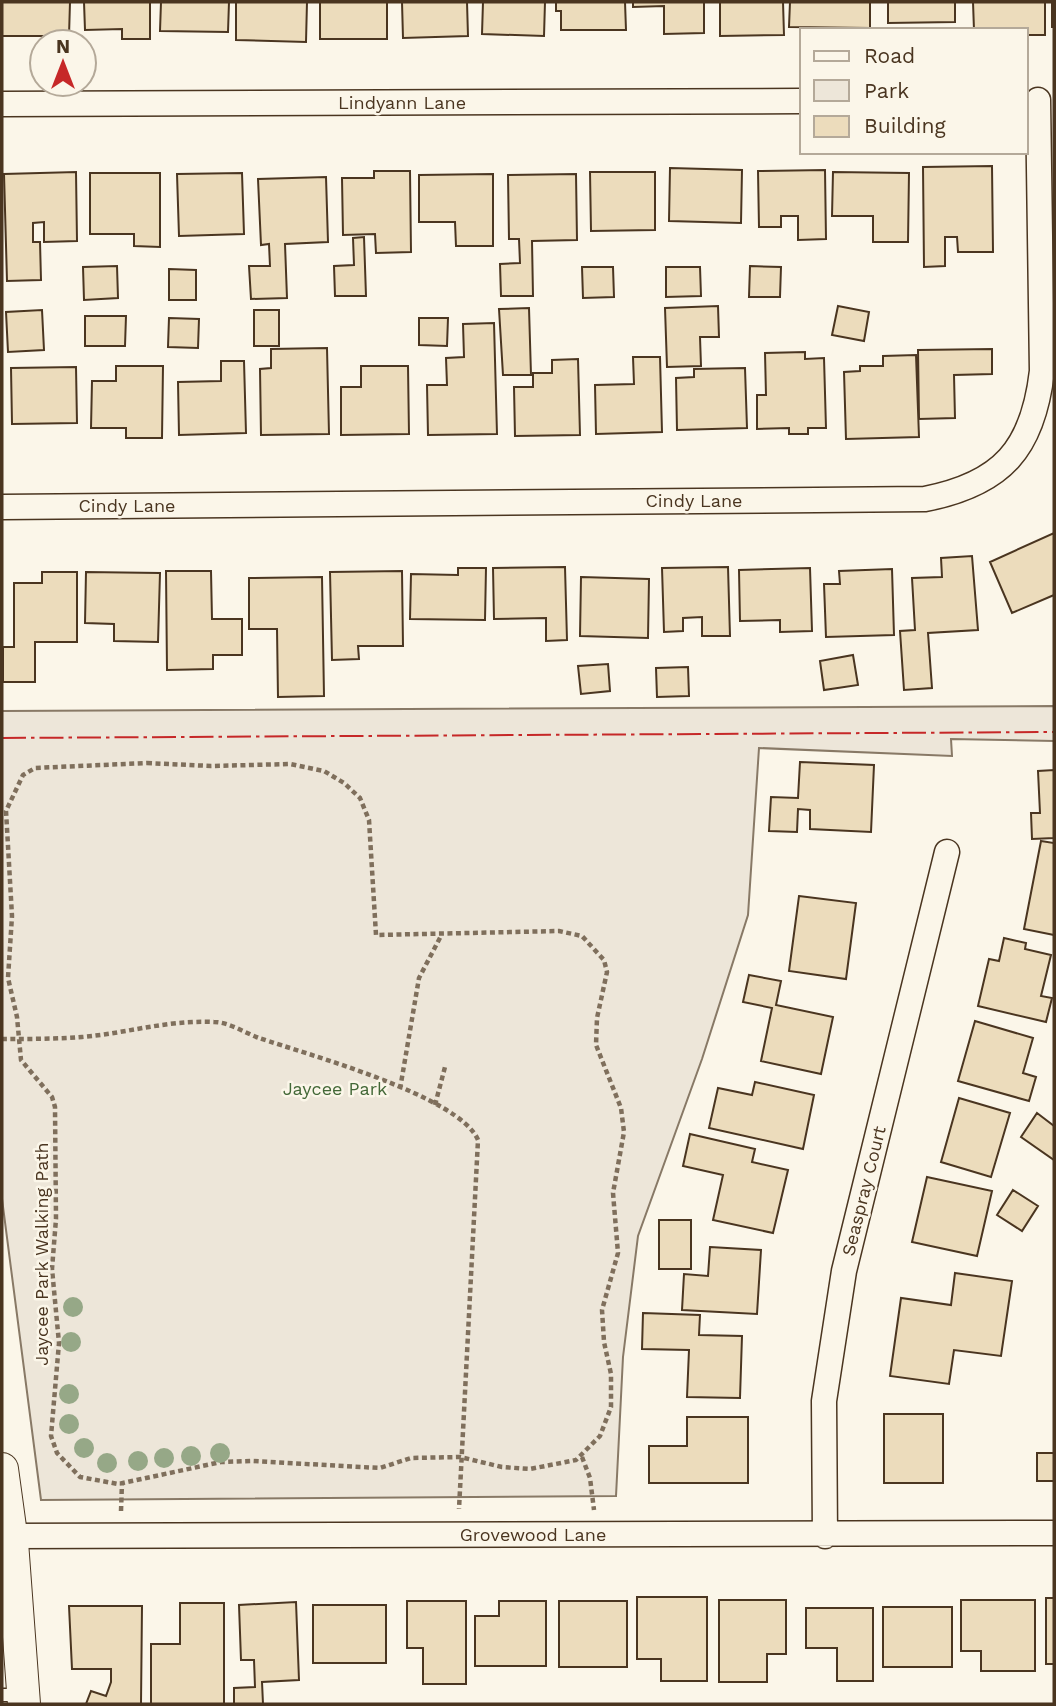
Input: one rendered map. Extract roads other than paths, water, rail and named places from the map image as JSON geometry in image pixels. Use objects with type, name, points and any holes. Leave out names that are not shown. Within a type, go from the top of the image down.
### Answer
[{"type":"street","name":"Cindy Lane","points":[[2,507],[925,499],[968,488],[988,477],[1011,458],[1032,420],[1039,394],[1042,371],[1040,100]]},
{"type":"street","name":"Lindyann Lane","points":[[2,104],[800,101]]},
{"type":"street","name":"Seaspray Court","points":[[825,1536],[824,1401],[844,1271],[947,852]]},
{"type":"street","points":[[2,1469],[16,1698]]},
{"type":"street","name":"Grovewood Lane","points":[[8,1540],[1054,1533]]},
{"type":"park label","name":"Jaycee Park","points":[[335,1089]]}]
